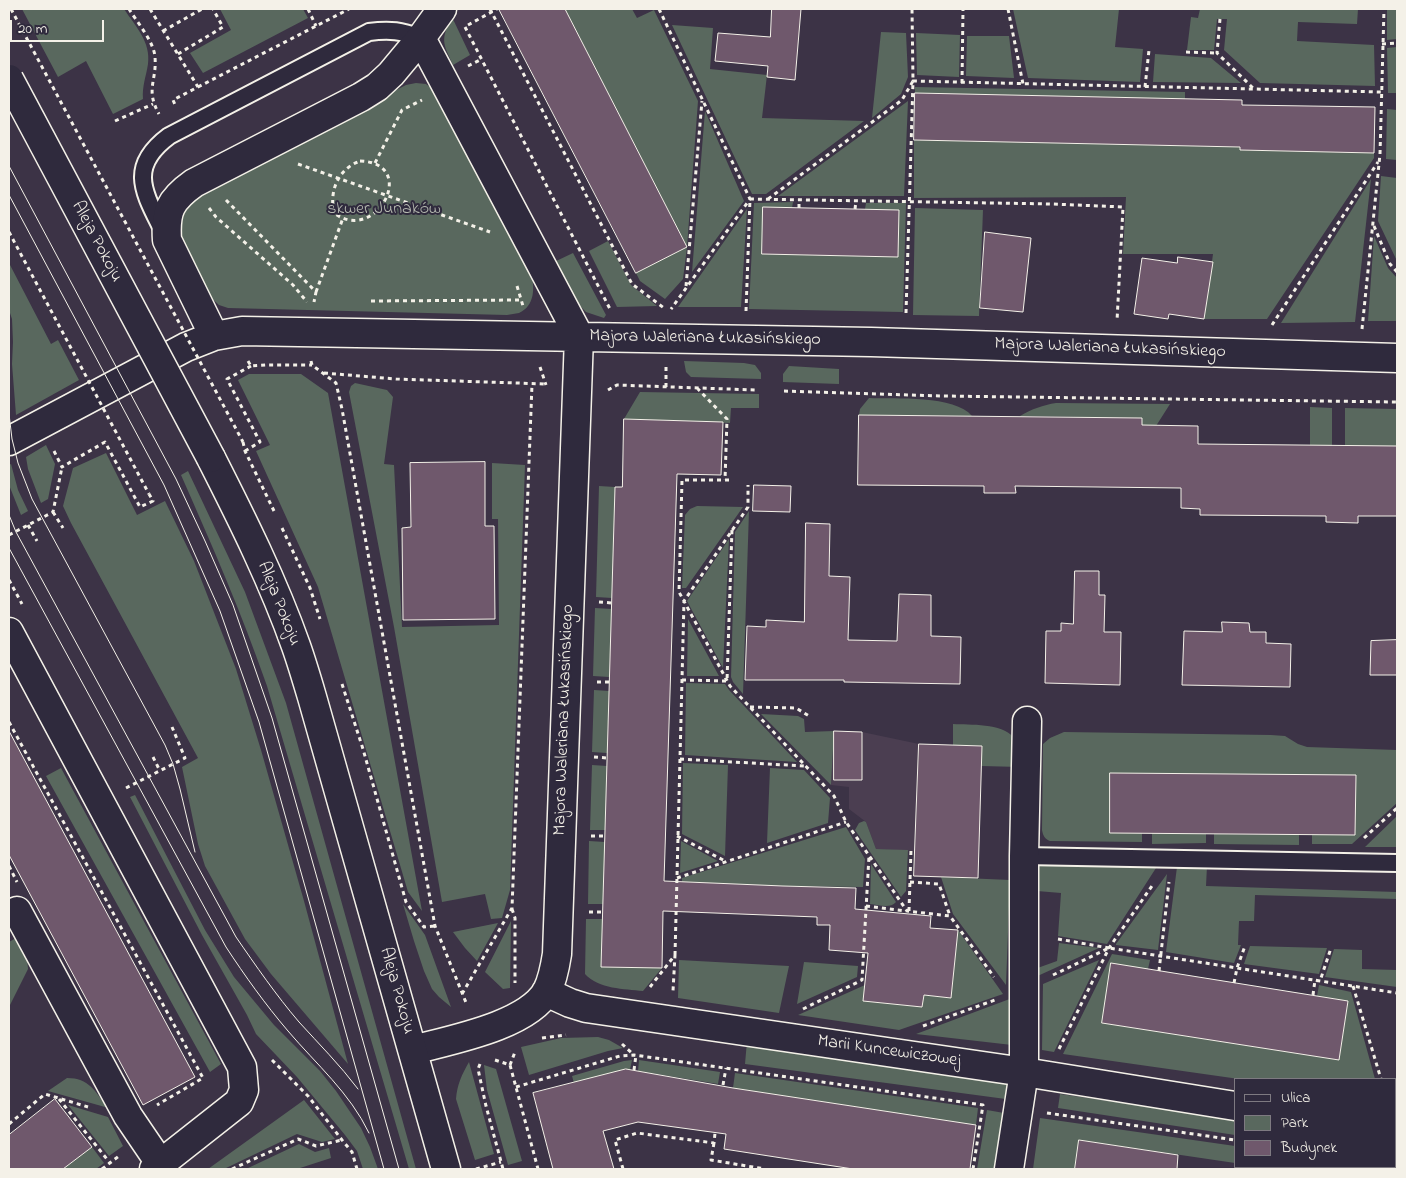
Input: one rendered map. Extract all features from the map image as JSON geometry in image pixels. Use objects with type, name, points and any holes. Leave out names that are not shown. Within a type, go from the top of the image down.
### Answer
[{"type":"street","points":[[214,336],[167,240],[166,223],[171,207],[180,193],[194,183],[377,87],[404,60],[421,38],[452,15]]},
{"type":"street","points":[[9,441],[186,347],[214,336],[252,331],[579,336],[421,38]]},
{"type":"street","name":"Aleja Pokoju","points":[[9,79],[211,458],[248,532],[296,646],[446,1169]]},
{"type":"street","name":"Majora Waleriana Łukasińskiego","points":[[413,1050],[498,1026],[518,1017],[533,1006],[546,992],[554,974],[557,954],[579,336],[871,342],[1397,358]]},
{"type":"street","points":[[9,632],[242,1067],[244,1090],[239,1102],[159,1168],[128,1116],[17,911]]},
{"type":"street","points":[[1009,1169],[1024,1072],[1024,856],[1027,720]]},
{"type":"street","name":"Marii Kuncewiczowej","points":[[546,992],[586,1008],[1024,1072],[1234,1106]]},
{"type":"lane","points":[[167,240],[142,183],[144,168],[149,154],[158,144],[169,136],[369,32],[386,30],[403,32],[421,38]]},
{"type":"lane","points":[[1024,856],[1397,863]]},
{"type":"path","points":[[11,9],[243,442],[245,451],[260,442],[227,379],[250,366]]},
{"type":"path","points":[[129,9],[152,46],[155,56],[151,85],[153,104],[161,120]]},
{"type":"path","points":[[150,9],[198,86]]},
{"type":"path","points":[[163,31],[202,9]]},
{"type":"path","points":[[178,54],[223,27],[213,9]]},
{"type":"path","points":[[308,9],[316,26]]},
{"type":"path","points":[[178,109],[173,100],[349,9]]},
{"type":"path","points":[[465,27],[491,10],[497,9]]},
{"type":"path","points":[[659,9],[750,199],[746,314]]},
{"type":"path","points":[[906,319],[913,81],[912,9]]},
{"type":"path","points":[[962,82],[963,9]]},
{"type":"path","points":[[1008,9],[1023,84]]},
{"type":"path","points":[[1362,329],[1379,160],[1384,9]]},
{"type":"path","points":[[491,10],[632,284],[668,312]]},
{"type":"path","points":[[452,15],[465,27],[611,310]]},
{"type":"path","points":[[1216,52],[1220,19]]},
{"type":"path","points":[[1382,44],[1397,43]]},
{"type":"path","points":[[1146,87],[1149,50]]},
{"type":"path","points":[[1186,52],[1216,52],[1255,90]]},
{"type":"path","points":[[913,81],[1381,92]]},
{"type":"path","points":[[767,200],[902,100],[913,81]]},
{"type":"path","points":[[375,163],[402,110],[428,97]]},
{"type":"path","points":[[686,287],[702,100]]},
{"type":"path","points":[[115,122],[153,104]]},
{"type":"path","points":[[1280,328],[1271,328],[1379,160]]},
{"type":"path","points":[[360,161],[375,163],[388,174],[390,186],[388,196],[381,208],[358,221],[343,218],[334,213],[332,197],[338,179],[353,164],[360,161]]},
{"type":"path","points":[[297,164],[496,234]]},
{"type":"path","points":[[223,197],[316,292]]},
{"type":"path","points":[[668,312],[750,199]]},
{"type":"path","points":[[750,199],[1123,207],[1117,324]]},
{"type":"path","points":[[204,200],[216,217],[293,285],[309,305]]},
{"type":"path","points":[[799,208],[800,200]]},
{"type":"path","points":[[856,201],[856,209]]},
{"type":"path","points":[[313,310],[316,292],[343,218]]},
{"type":"path","points":[[1373,224],[1390,264],[1397,272]]},
{"type":"path","points":[[9,232],[153,501],[140,507],[105,442],[86,453]]},
{"type":"path","points":[[363,301],[521,300]]},
{"type":"path","points":[[659,312],[678,312]]},
{"type":"path","points":[[1353,329],[1371,330]]},
{"type":"path","points":[[310,359],[312,365],[336,383],[435,926],[469,1011]]},
{"type":"path","points":[[666,387],[667,360]]},
{"type":"path","points":[[323,373],[396,379],[546,384]]},
{"type":"path","points":[[514,991],[515,918],[512,908],[532,384]]},
{"type":"path","points":[[604,392],[617,385],[756,390]]},
{"type":"path","points":[[697,388],[727,419],[727,480],[682,480],[678,592],[730,686],[834,796],[846,822],[908,911]]},
{"type":"path","points":[[784,391],[943,396],[1397,402]]},
{"type":"path","points":[[62,467],[53,512],[62,528]]},
{"type":"path","points":[[672,993],[684,601],[748,506],[748,486]]},
{"type":"path","points":[[9,536],[53,512]]},
{"type":"path","points":[[28,525],[37,541]]},
{"type":"path","points":[[727,681],[732,529]]},
{"type":"path","points":[[682,680],[727,681]]},
{"type":"path","points":[[750,707],[796,708],[809,716]]},
{"type":"path","points":[[9,722],[203,1078],[149,1109]]},
{"type":"path","points":[[121,791],[185,758],[172,727]]},
{"type":"path","points":[[153,757],[160,771]]},
{"type":"path","points":[[586,757],[607,758]]},
{"type":"path","points":[[680,759],[805,766]]},
{"type":"path","points":[[676,878],[846,822]]},
{"type":"path","points":[[583,836],[605,836]]},
{"type":"path","points":[[678,836],[725,862]]},
{"type":"path","points":[[908,911],[911,850]]},
{"type":"path","points":[[800,1010],[862,980],[869,856]]},
{"type":"path","points":[[1058,1050],[1110,948],[1157,878]]},
{"type":"path","points":[[1159,971],[1169,879]]},
{"type":"path","points":[[910,882],[939,884],[950,916],[996,979]]},
{"type":"path","points":[[866,906],[950,916]]},
{"type":"path","points":[[461,994],[512,908]]},
{"type":"path","points":[[581,912],[602,912]]},
{"type":"path","points":[[1058,939],[1397,993]]},
{"type":"path","points":[[1234,983],[1244,946]]},
{"type":"path","points":[[1046,978],[1110,948]]},
{"type":"path","points":[[1320,981],[1330,948]]},
{"type":"path","points":[[647,991],[674,955]]},
{"type":"path","points":[[1313,995],[1315,980]]},
{"type":"path","points":[[1353,986],[1381,1078]]},
{"type":"path","points":[[916,1029],[998,998]]},
{"type":"path","points":[[535,1040],[574,1034]]},
{"type":"path","points":[[621,1043],[635,1055]]},
{"type":"path","points":[[517,1044],[510,1065],[538,1169]]},
{"type":"path","points":[[634,1070],[635,1055]]},
{"type":"path","points":[[516,1087],[620,1056],[635,1055],[983,1104],[973,1169]]},
{"type":"path","points":[[492,1059],[510,1065]]},
{"type":"path","points":[[480,1062],[478,1069],[503,1169]]},
{"type":"path","points":[[723,1085],[726,1068]]},
{"type":"path","points":[[288,1076],[308,1096],[352,1152],[357,1169]]},
{"type":"path","points":[[9,1124],[45,1094],[92,1108]]},
{"type":"path","points":[[58,1098],[110,1163]]},
{"type":"path","points":[[1047,1113],[1234,1140]]},
{"type":"path","points":[[623,1169],[615,1140],[637,1133],[714,1142]]},
{"type":"path","points":[[715,1133],[711,1160],[765,1169]]},
{"type":"path","points":[[232,1169],[298,1139],[316,1146],[342,1140]]},
{"type":"path","points":[[102,1169],[122,1154]]},
{"type":"path","points":[[478,1168],[501,1162]]},
{"type":"shaded area","points":[[834,731],[862,732],[919,744],[981,746],[978,878],[914,877],[915,851],[876,849],[866,822],[849,809],[849,787],[831,785]]},
{"type":"green space","points":[[22,9],[124,9],[142,35],[147,49],[148,64],[143,99],[113,114],[86,61],[58,77]]},
{"type":"green space","points":[[220,9],[303,9],[308,18],[203,73],[190,53],[231,30]]},
{"type":"green space","points":[[565,9],[632,9],[637,18],[654,10],[698,101],[687,247]]},
{"type":"green space","points":[[1013,9],[1119,9],[1115,47],[1143,49],[1140,82],[1028,78]]},
{"type":"green space","points":[[1200,9],[1358,9],[1357,24],[1298,22],[1297,41],[1374,45],[1375,86],[1260,83],[1224,50],[1227,19],[1217,19],[1214,50],[1187,50],[1191,17],[1198,18]]},
{"type":"green space","points":[[1387,9],[1397,10],[1397,39],[1387,40]]},
{"type":"green space","points":[[452,17],[470,55],[453,65],[444,41],[444,36]]},
{"type":"green space","points":[[672,25],[713,28],[710,69],[767,75],[762,118],[864,121],[766,194],[752,194]]},
{"type":"green space","points":[[881,32],[906,33],[908,77],[901,94],[872,118]]},
{"type":"green space","points":[[916,33],[960,35],[959,77],[917,75]]},
{"type":"green space","points":[[967,36],[1009,36],[1014,78],[966,76]]},
{"type":"green space","points":[[1397,47],[1397,93],[1388,93],[1387,48]]},
{"type":"green space","points":[[1155,54],[1211,58],[1241,83],[1153,82]]},
{"type":"green space","name":"skwer Junaków","points":[[426,84],[434,90],[531,273],[533,290],[528,306],[519,313],[507,315],[228,308],[219,305],[209,296],[181,243],[180,229],[184,212],[193,198],[202,190],[406,85]]},
{"type":"green space","points":[[915,87],[1185,92],[1185,99],[915,93]]},
{"type":"green space","points":[[908,101],[904,196],[778,196]]},
{"type":"green space","points":[[1387,109],[1397,110],[1397,160],[1386,159]]},
{"type":"green space","points":[[705,111],[744,201],[692,272]]},
{"type":"green space","points":[[914,140],[1240,147],[1240,150],[1374,153],[1374,158],[1267,319],[1204,319],[1213,254],[1123,254],[1126,197],[914,198]]},
{"type":"green space","points":[[1381,176],[1397,178],[1397,261],[1378,221]]},
{"type":"green space","points":[[1371,179],[1355,322],[1281,323]]},
{"type":"green space","points":[[793,202],[792,208],[763,254],[898,257],[865,209],[866,203],[906,203],[903,312],[749,309],[754,203]]},
{"type":"green space","points":[[915,208],[983,210],[979,316],[913,315]]},
{"type":"green space","points":[[747,209],[741,307],[678,307]]},
{"type":"green space","points":[[1374,236],[1388,268],[1397,278],[1397,321],[1368,321]]},
{"type":"green space","points":[[608,241],[631,285],[657,306],[617,307],[589,251]]},
{"type":"green space","points":[[687,247],[683,279],[665,299],[640,281],[636,273]]},
{"type":"green space","points":[[573,253],[606,315],[604,318],[586,312],[576,302],[552,263]]},
{"type":"green space","points":[[9,263],[51,344],[58,340],[79,380],[16,415],[12,364],[12,319],[9,310]]},
{"type":"green space","points":[[684,361],[755,365],[761,373],[761,379],[691,377],[686,372]]},
{"type":"green space","points":[[789,366],[839,369],[839,384],[783,382],[783,374]]},
{"type":"green space","points":[[249,374],[301,374],[328,393],[422,911],[408,892],[318,587],[256,451],[270,445],[238,380]]},
{"type":"green space","points":[[355,383],[387,390],[393,397],[384,464],[394,465],[402,627],[499,625],[498,519],[492,519],[492,463],[525,465],[510,890],[502,918],[491,919],[485,894],[442,902],[394,627],[349,392],[351,386]]},
{"type":"green space","points":[[640,392],[759,394],[759,408],[731,408],[730,423],[624,419]]},
{"type":"green space","points":[[869,398],[939,401],[964,409],[972,416],[859,415],[860,409]]},
{"type":"green space","points":[[1056,403],[1170,404],[1156,426],[1155,488],[1142,488],[1142,418],[1020,416],[1029,411]]},
{"type":"green space","points":[[1310,407],[1332,408],[1332,446],[1310,446]]},
{"type":"green space","points":[[1345,408],[1397,409],[1397,446],[1345,446]]},
{"type":"green space","points":[[46,445],[55,464],[48,499],[41,503],[28,469],[26,457]]},
{"type":"green space","points":[[106,453],[137,515],[165,501],[194,561],[236,669],[261,750],[348,1064],[271,974],[245,939],[205,866],[198,844],[182,767],[198,758],[63,506],[73,468]]},
{"type":"green space","points":[[11,464],[18,490],[28,511],[21,515],[9,485],[9,465]]},
{"type":"green space","points":[[188,471],[245,592],[286,703],[416,1169],[409,1169],[267,686],[237,606],[181,475]]},
{"type":"green space","points":[[599,486],[615,487],[612,598],[596,597]]},
{"type":"green space","points":[[697,506],[743,507],[686,588],[682,588],[685,515],[690,509]]},
{"type":"green space","points":[[749,511],[743,694],[731,677],[735,532]]},
{"type":"green space","points":[[729,539],[723,668],[687,601]]},
{"type":"green space","points":[[595,608],[612,609],[609,677],[593,676]]},
{"type":"green space","points":[[688,619],[719,676],[687,676]]},
{"type":"green space","points":[[686,683],[725,684],[797,762],[685,755]]},
{"type":"green space","points":[[594,690],[609,691],[607,753],[592,752]]},
{"type":"green space","points":[[761,714],[798,716],[804,719],[805,732],[834,731],[831,785]]},
{"type":"green space","points":[[953,724],[994,727],[1008,732],[1013,737],[1017,747],[1021,767],[981,766],[981,746],[953,745]]},
{"type":"green space","points":[[1064,732],[1271,735],[1285,736],[1307,747],[1397,750],[1397,803],[1352,844],[1312,844],[1312,835],[1355,835],[1356,776],[1110,774],[1110,833],[1142,833],[1142,842],[1050,841],[1044,837],[1042,830],[1043,744],[1050,738]]},
{"type":"green space","points":[[683,763],[728,765],[725,856],[682,834]]},
{"type":"green space","points":[[592,765],[607,766],[605,830],[590,830]]},
{"type":"green space","points":[[61,768],[221,1064],[210,1072],[46,776]]},
{"type":"green space","points":[[770,768],[804,770],[830,798],[828,823],[767,843]]},
{"type":"green space","points":[[135,795],[205,930],[234,977],[274,1025],[320,1071],[336,1091],[361,1128],[378,1169],[363,1169],[357,1151],[345,1135],[297,1077],[256,1034],[130,797]]},
{"type":"green space","points":[[1397,816],[1397,847],[1365,847]]},
{"type":"green space","points":[[864,821],[876,849],[908,850],[906,891],[901,897],[855,830],[859,823]]},
{"type":"green space","points":[[846,827],[865,859],[863,887],[682,882],[682,878]]},
{"type":"green space","points":[[1152,833],[1206,834],[1206,843],[1152,844]]},
{"type":"green space","points":[[1214,834],[1299,835],[1299,845],[1214,844]]},
{"type":"green space","points":[[589,841],[605,842],[603,904],[588,904]]},
{"type":"green space","points":[[681,841],[718,861],[680,873]]},
{"type":"green space","points":[[871,864],[896,902],[894,904],[884,906],[870,904]]},
{"type":"green space","points":[[1037,864],[1156,868],[1107,944],[1058,936],[1061,893],[1037,891]]},
{"type":"green space","points":[[1207,866],[1206,886],[1397,892],[1397,899],[1255,895],[1254,921],[1239,921],[1238,945],[1241,945],[1234,963],[1166,952],[1177,867]]},
{"type":"green space","points":[[1167,874],[1158,950],[1116,945],[1116,944]]},
{"type":"green space","points":[[941,877],[1010,880],[1006,985],[953,914]]},
{"type":"green space","points":[[403,904],[425,935],[451,1007],[432,989],[424,971]]},
{"type":"green space","points":[[586,919],[603,919],[601,967],[662,968],[643,991],[620,989],[597,983],[585,974]]},
{"type":"green space","points":[[511,921],[510,988],[503,989],[485,972]]},
{"type":"green space","points":[[498,923],[477,961],[453,932]]},
{"type":"green space","points":[[958,930],[1003,994],[899,1030],[798,1015],[865,985],[864,1001],[922,1007],[924,995],[951,998]]},
{"type":"green space","points":[[16,938],[27,958],[28,969],[9,1007],[9,942]]},
{"type":"green space","points":[[1059,943],[1099,948],[1031,979],[1032,970],[1057,961]]},
{"type":"green space","points":[[1250,946],[1327,948],[1319,974],[1244,964]]},
{"type":"green space","points":[[1334,949],[1362,950],[1362,969],[1397,970],[1397,987],[1325,977]]},
{"type":"green space","points":[[1112,954],[1150,960],[1148,969],[1102,1023],[1339,1060],[1348,1001],[1317,996],[1319,985],[1351,992],[1375,1078],[1234,1078],[1063,1054]]},
{"type":"green space","points":[[679,960],[789,966],[779,1013],[678,998]]},
{"type":"green space","points":[[1099,960],[1054,1052],[1042,1050],[1043,984]]},
{"type":"green space","points":[[804,962],[858,966],[857,977],[797,1004]]},
{"type":"green space","points":[[1015,997],[1012,1045],[916,1034]]},
{"type":"green space","points":[[598,1037],[609,1040],[623,1048],[529,1075],[521,1047],[561,1038]]},
{"type":"green space","points":[[747,1041],[1015,1083],[1013,1100],[745,1064]]},
{"type":"green space","points":[[632,1060],[630,1070],[626,1069],[574,1083],[572,1076]]},
{"type":"green space","points":[[639,1060],[720,1072],[718,1084],[638,1071]]},
{"type":"green space","points":[[469,1062],[494,1154],[475,1160],[456,1099],[460,1080]]},
{"type":"green space","points":[[484,1065],[496,1069],[522,1161],[508,1165],[487,1090]]},
{"type":"green space","points":[[735,1073],[978,1108],[976,1125],[733,1088]]},
{"type":"green space","points":[[67,1078],[81,1080],[91,1086],[107,1107],[48,1091]]},
{"type":"green space","points":[[1060,1094],[1234,1119],[1234,1135],[1058,1108]]},
{"type":"green space","points":[[304,1100],[335,1139],[322,1142],[297,1134],[224,1169],[208,1169]]},
{"type":"green space","points":[[68,1105],[108,1117],[123,1146],[109,1156]]},
{"type":"green space","points":[[987,1110],[1004,1113],[995,1169],[977,1169]]},
{"type":"green space","points":[[1040,1118],[1234,1146],[1234,1163],[1079,1140],[1075,1169],[1033,1169]]},
{"type":"green space","points":[[299,1144],[315,1152],[329,1148],[331,1158],[297,1169],[246,1169]]},
{"type":"green space","points":[[92,1147],[104,1163],[96,1169],[63,1169]]},
{"type":"building","points":[[499,9],[565,9],[687,247],[636,273]]},
{"type":"building","points":[[772,9],[801,9],[795,80],[767,77],[768,66],[715,61],[718,33],[770,37]]},
{"type":"building","points":[[915,93],[1242,100],[1242,105],[1375,107],[1374,153],[1240,150],[1240,147],[914,140]]},
{"type":"building","points":[[763,207],[899,210],[898,257],[762,254]]},
{"type":"building","points":[[985,232],[1031,238],[1023,312],[980,308]]},
{"type":"building","points":[[1178,257],[1213,262],[1204,319],[1169,314],[1168,319],[1134,314],[1142,258],[1177,263]]},
{"type":"building","points":[[859,415],[1142,418],[1142,425],[1198,426],[1198,444],[1397,446],[1397,516],[1358,516],[1358,523],[1326,522],[1326,516],[1200,515],[1200,509],[1181,508],[1181,488],[1015,486],[1016,493],[984,493],[984,486],[858,485]]},
{"type":"building","points":[[624,419],[723,422],[721,475],[677,474],[664,881],[856,888],[855,909],[931,916],[930,928],[958,930],[951,998],[924,995],[922,1007],[863,1001],[868,953],[829,950],[830,925],[817,925],[817,917],[663,911],[662,968],[601,967],[615,487],[622,487]]},
{"type":"building","points":[[485,462],[485,526],[494,526],[495,619],[403,620],[402,528],[411,527],[410,463]]},
{"type":"building","points":[[754,485],[791,486],[790,512],[753,511]]},
{"type":"building","points":[[806,523],[830,524],[829,576],[850,577],[848,640],[897,641],[899,594],[931,595],[931,636],[961,637],[960,684],[844,682],[844,680],[745,680],[747,626],[766,627],[766,620],[804,622]]},
{"type":"building","points":[[1075,571],[1099,571],[1099,595],[1105,595],[1104,632],[1121,632],[1120,685],[1045,683],[1046,631],[1061,631],[1061,623],[1073,624]]},
{"type":"building","points":[[1222,622],[1249,623],[1250,632],[1266,632],[1266,643],[1291,644],[1290,687],[1182,685],[1184,631],[1222,632]]},
{"type":"building","points":[[1397,640],[1397,675],[1370,675],[1371,641]]},
{"type":"building","points":[[9,731],[195,1077],[143,1105],[9,855]]},
{"type":"building","points":[[834,731],[862,732],[862,780],[834,780]]},
{"type":"building","points":[[919,744],[982,746],[978,878],[914,876]]},
{"type":"building","points":[[1110,773],[1356,775],[1355,835],[1110,833]]},
{"type":"building","points":[[1111,963],[1348,1001],[1339,1060],[1102,1023]]},
{"type":"building","points":[[626,1069],[733,1088],[976,1125],[970,1169],[853,1169],[724,1149],[726,1134],[638,1122],[603,1131],[614,1169],[553,1169],[533,1093]]},
{"type":"building","points":[[55,1099],[92,1147],[63,1169],[9,1169],[9,1135]]},
{"type":"building","points":[[1079,1140],[1178,1155],[1177,1169],[1075,1169]]},
{"type":"tram line","points":[[9,166],[176,479],[233,605],[272,718],[399,1169]]},
{"type":"tram line","points":[[9,195],[164,485],[220,611],[259,722],[384,1169]]},
{"type":"tram line","points":[[9,414],[12,439],[18,463],[32,499],[165,745],[173,764],[195,852]]},
{"type":"tram line","points":[[9,515],[16,532],[236,937],[266,980],[299,1022],[358,1089]]},
{"type":"tram line","points":[[9,548],[226,947],[280,1021],[332,1079],[352,1105],[369,1133]]}]
